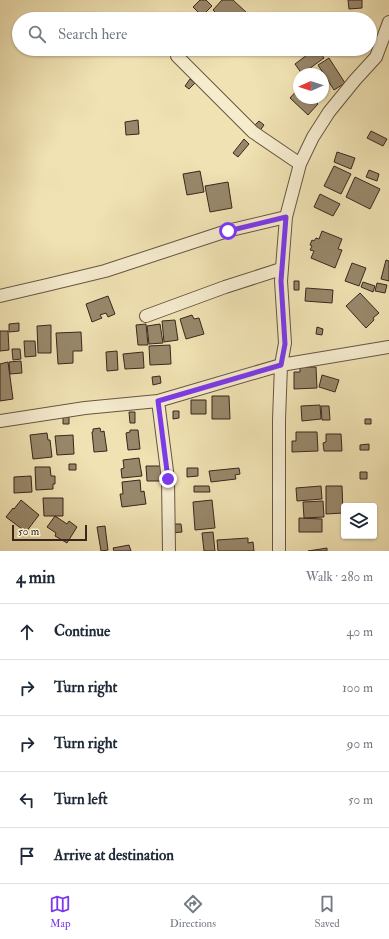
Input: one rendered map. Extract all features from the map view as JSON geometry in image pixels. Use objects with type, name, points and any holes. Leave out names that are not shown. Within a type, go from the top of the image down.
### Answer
[{"type":"street","points":[[377,54],[389,22]]},
{"type":"street","points":[[177,56],[253,132],[300,164]]},
{"type":"street","points":[[279,551],[278,420],[281,365],[285,344],[281,269],[286,217],[300,164],[313,137],[329,112],[376,56]]},
{"type":"street","points":[[0,296],[105,271],[228,231],[286,217]]},
{"type":"street","points":[[146,316],[225,287],[281,269]]},
{"type":"street","points":[[0,421],[85,408],[158,401],[281,365],[389,347]]},
{"type":"street","points":[[158,401],[168,479],[169,551]]},
{"type":"building","points":[[200,0],[206,0],[212,6],[206,12],[198,12],[193,7]]},
{"type":"building","points":[[222,0],[233,0],[246,12],[215,12],[213,10]]},
{"type":"building","points":[[348,0],[362,0],[362,8],[349,9]]},
{"type":"building","points":[[306,56],[323,56],[324,58],[310,68],[298,68],[295,64]]},
{"type":"building","points":[[329,58],[345,83],[334,90],[329,82],[329,68],[320,68],[318,65]]},
{"type":"building","points":[[190,79],[195,83],[189,89],[185,86]]},
{"type":"building","points":[[296,104],[318,104],[308,115]]},
{"type":"building","points":[[138,120],[139,134],[126,135],[125,122]]},
{"type":"building","points":[[259,121],[264,125],[259,132],[253,127]]},
{"type":"building","points":[[371,131],[387,139],[383,146],[367,138]]},
{"type":"building","points":[[244,139],[249,144],[238,157],[233,153]]},
{"type":"building","points":[[337,152],[355,158],[351,169],[334,162]]},
{"type":"building","points":[[334,166],[351,174],[341,194],[324,186]]},
{"type":"building","points":[[369,170],[379,174],[377,181],[366,177]]},
{"type":"building","points":[[200,171],[204,192],[187,195],[183,174]]},
{"type":"building","points":[[355,177],[380,189],[370,209],[346,197]]},
{"type":"building","points":[[228,182],[232,208],[210,212],[205,186]]},
{"type":"building","points":[[320,194],[340,204],[333,216],[314,207]]},
{"type":"building","points":[[322,231],[342,239],[338,249],[342,250],[335,268],[311,258],[314,251],[310,250],[312,240],[314,241],[316,238],[319,239]]},
{"type":"building","points":[[386,260],[389,261],[389,281],[381,279]]},
{"type":"building","points":[[352,263],[366,268],[359,286],[345,281]]},
{"type":"building","points":[[294,281],[299,281],[299,290],[294,290]]},
{"type":"building","points":[[363,282],[375,286],[373,292],[361,287]]},
{"type":"building","points":[[377,283],[387,285],[385,293],[375,291]]},
{"type":"building","points":[[306,288],[333,290],[332,303],[305,301]]},
{"type":"building","points":[[360,293],[379,313],[373,318],[374,320],[366,328],[346,306]]},
{"type":"building","points":[[108,296],[115,314],[108,317],[106,313],[100,315],[102,318],[92,322],[86,304]]},
{"type":"building","points":[[192,315],[194,319],[199,318],[204,334],[186,339],[180,319]]},
{"type":"building","points":[[175,320],[178,340],[164,342],[162,321]]},
{"type":"building","points":[[19,323],[19,331],[9,332],[9,324]]},
{"type":"building","points":[[146,324],[148,345],[138,345],[136,325]]},
{"type":"building","points":[[160,324],[163,343],[149,344],[147,326]]},
{"type":"building","points":[[51,325],[51,353],[38,353],[37,326]]},
{"type":"building","points":[[317,327],[323,329],[322,335],[316,334]]},
{"type":"building","points":[[0,331],[8,331],[9,350],[0,351]]},
{"type":"building","points":[[81,332],[82,351],[73,351],[73,363],[58,364],[56,333]]},
{"type":"building","points":[[24,341],[35,341],[36,356],[25,357]]},
{"type":"building","points":[[170,345],[171,364],[150,365],[149,346]]},
{"type":"building","points":[[12,349],[20,349],[21,359],[13,360]]},
{"type":"building","points":[[117,351],[118,370],[107,371],[106,352]]},
{"type":"building","points":[[143,352],[144,368],[125,369],[123,354]]},
{"type":"building","points":[[21,361],[22,373],[10,374],[9,362]]},
{"type":"building","points":[[8,362],[13,399],[0,401],[0,364]]},
{"type":"building","points":[[300,367],[316,367],[317,388],[294,389],[294,372],[300,372]]},
{"type":"building","points":[[322,375],[339,380],[335,392],[319,387]]},
{"type":"building","points":[[160,376],[161,383],[153,385],[152,377]]},
{"type":"building","points":[[212,396],[229,396],[230,419],[212,419]]},
{"type":"building","points":[[191,400],[206,400],[206,414],[191,414]]},
{"type":"building","points":[[320,405],[321,419],[302,421],[301,406]]},
{"type":"building","points":[[321,406],[329,406],[330,420],[322,420]]},
{"type":"building","points":[[173,411],[179,411],[179,418],[173,419]]},
{"type":"building","points":[[129,412],[135,412],[135,423],[130,423]]},
{"type":"building","points":[[69,415],[69,424],[63,424],[63,416]]},
{"type":"building","points":[[365,419],[371,419],[371,424],[365,424]]},
{"type":"building","points":[[100,428],[101,432],[104,431],[107,451],[94,452],[92,432],[93,429]]},
{"type":"building","points":[[130,430],[138,430],[140,449],[128,450],[126,433],[130,432]]},
{"type":"building","points":[[296,432],[317,432],[318,451],[292,452],[292,441],[296,441]]},
{"type":"building","points":[[47,433],[48,440],[50,440],[52,457],[33,459],[30,435]]},
{"type":"building","points":[[326,434],[341,434],[342,451],[324,451],[323,443],[326,442]]},
{"type":"building","points":[[73,435],[74,454],[57,455],[55,436]]},
{"type":"building","points":[[369,444],[369,450],[360,450],[360,445]]},
{"type":"building","points":[[139,458],[142,476],[122,478],[121,469],[124,468],[123,460]]},
{"type":"building","points":[[69,464],[76,464],[76,470],[69,470]]},
{"type":"building","points":[[146,466],[161,466],[161,481],[147,481]]},
{"type":"building","points":[[35,467],[50,467],[51,476],[55,476],[55,484],[53,484],[53,489],[36,490]]},
{"type":"building","points":[[187,468],[198,468],[198,476],[187,477]]},
{"type":"building","points":[[239,468],[240,474],[235,475],[236,479],[211,482],[209,471]]},
{"type":"building","points":[[360,472],[367,472],[367,479],[360,479]]},
{"type":"building","points":[[31,476],[32,492],[14,493],[14,477]]},
{"type":"building","points":[[140,480],[141,492],[144,491],[146,504],[122,507],[120,494],[123,494],[122,482]]},
{"type":"building","points":[[194,486],[209,486],[210,492],[194,492]]},
{"type":"building","points":[[321,486],[322,499],[297,501],[296,488]]},
{"type":"building","points":[[326,486],[342,486],[343,503],[341,503],[341,513],[326,514]]},
{"type":"building","points":[[43,498],[63,498],[63,516],[44,516]]},
{"type":"building","points":[[21,500],[39,515],[26,532],[6,517]]},
{"type":"building","points":[[212,500],[215,528],[195,530],[193,502]]},
{"type":"building","points":[[323,501],[324,517],[304,518],[303,502]]},
{"type":"building","points":[[55,516],[67,524],[69,521],[77,527],[67,543],[55,536],[56,533],[47,527]]},
{"type":"building","points":[[299,518],[322,519],[322,532],[299,532]]},
{"type":"building","points":[[171,524],[181,524],[182,532],[172,533]]},
{"type":"building","points":[[105,526],[108,550],[101,551],[97,527]]},
{"type":"building","points":[[213,532],[215,551],[204,551],[202,533]]},
{"type":"building","points":[[248,538],[248,543],[253,542],[254,551],[218,551],[217,540]]},
{"type":"building","points":[[129,545],[131,551],[114,551],[113,548]]},
{"type":"building","points":[[327,548],[327,551],[308,551]]},
{"type":"route","points":[[168,479],[158,401],[281,365],[285,344],[281,269],[286,217],[228,231]]}]
